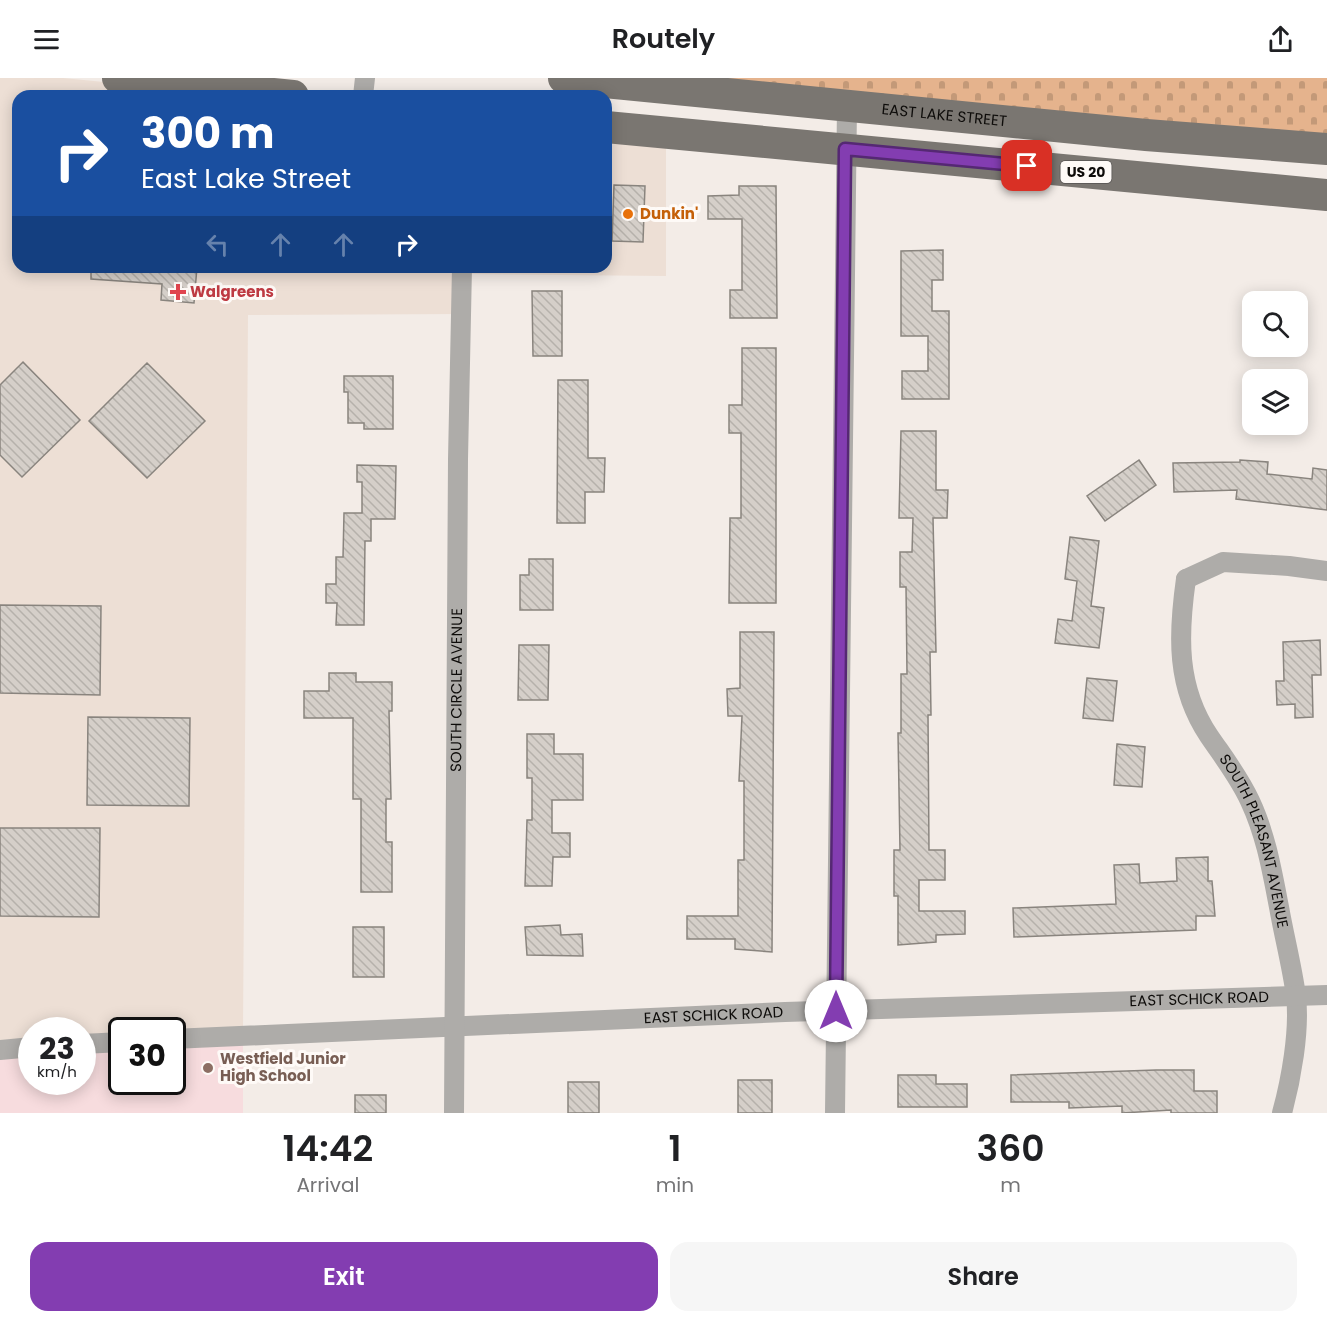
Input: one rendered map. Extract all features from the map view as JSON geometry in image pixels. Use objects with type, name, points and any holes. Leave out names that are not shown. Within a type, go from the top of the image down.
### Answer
[{"type":"main road","points":[[118,78],[235,90]]},
{"type":"main road","name":"EAST LAKE STREET","points":[[564,78],[1327,149]]},
{"type":"main road","name":"US 20","points":[[612,128],[1327,195]]},
{"type":"street","points":[[835,1113],[847,106]]},
{"type":"street","name":"SOUTH CIRCLE AVENUE","points":[[454,1113],[458,459],[462,273]]},
{"type":"street","name":"SOUTH PLEASANT AVENUE","points":[[1282,1113],[1291,1080],[1296,998],[1270,859],[1261,828],[1241,783],[1208,735],[1187,694],[1180,655],[1181,574],[1223,562],[1288,566],[1327,572]]},
{"type":"street","name":"EAST SCHICK ROAD","points":[[186,1038],[836,1011],[1296,998],[1327,995]]},
{"type":"street","points":[[0,1050],[18,1048]]},
{"type":"shaded area","points":[[0,78],[63,78],[186,90],[12,90],[12,273],[612,273],[612,132],[666,137],[666,276],[467,274],[465,314],[248,315],[243,1031],[186,1031],[186,1017],[108,1017],[108,1037],[96,1037],[96,1017],[18,1017],[18,1042],[0,1044]]},
{"type":"shaded area","name":"Westfield Junior High School","points":[[243,1044],[243,1113],[0,1113],[0,1055],[18,1053],[18,1095],[96,1095],[96,1049],[108,1049],[108,1095],[186,1095],[186,1046]]},
{"type":"green space","points":[[678,78],[1327,78],[1327,140]]},
{"type":"building","name":"Dunkin'","points":[[614,185],[645,186],[643,242],[612,241]]},
{"type":"building","points":[[739,186],[776,186],[777,318],[730,318],[730,290],[742,290],[742,219],[708,219],[708,196],[739,195]]},
{"type":"building","points":[[943,250],[943,280],[932,280],[932,311],[949,311],[949,399],[902,399],[902,371],[928,371],[928,336],[901,336],[901,251]]},
{"type":"building","name":"Walgreens","points":[[91,273],[196,273],[194,303],[161,300],[162,284],[91,279]]},
{"type":"building","points":[[532,291],[562,291],[562,356],[533,356]]},
{"type":"building","points":[[742,348],[776,348],[776,603],[729,603],[730,518],[741,518],[741,433],[729,433],[729,405],[742,405]]},
{"type":"building","points":[[23,362],[80,420],[22,477],[0,455],[0,385]]},
{"type":"building","points":[[147,363],[205,421],[147,478],[89,421]]},
{"type":"building","points":[[344,376],[393,376],[393,429],[364,429],[364,423],[348,423],[348,392],[344,392]]},
{"type":"building","points":[[558,380],[588,380],[588,458],[605,458],[604,492],[585,492],[585,523],[557,523]]},
{"type":"building","points":[[901,431],[936,431],[936,490],[948,490],[947,518],[933,518],[936,652],[930,652],[931,715],[928,715],[929,850],[945,850],[945,880],[919,880],[919,911],[965,911],[965,934],[936,935],[936,942],[898,945],[898,896],[894,896],[894,850],[900,850],[898,733],[901,733],[901,674],[907,674],[906,587],[900,587],[900,552],[912,552],[913,518],[899,518]]},
{"type":"building","points":[[1139,460],[1156,485],[1105,521],[1087,496]]},
{"type":"building","points":[[1240,460],[1268,462],[1267,474],[1312,479],[1313,468],[1327,470],[1327,510],[1236,499],[1237,490],[1174,492],[1173,463],[1240,462]]},
{"type":"building","points":[[357,465],[396,466],[395,519],[371,519],[371,541],[365,541],[364,625],[336,625],[337,603],[326,603],[326,584],[336,584],[336,557],[343,557],[344,513],[362,513],[362,482],[357,482]]},
{"type":"building","points":[[1070,537],[1099,541],[1091,606],[1104,608],[1099,648],[1055,643],[1058,619],[1072,621],[1077,581],[1065,579]]},
{"type":"building","points":[[529,559],[553,559],[553,610],[520,610],[520,575],[529,575]]},
{"type":"building","points":[[0,605],[101,606],[100,695],[0,693]]},
{"type":"building","points":[[740,632],[774,632],[772,952],[735,949],[735,939],[687,939],[687,916],[738,916],[738,860],[744,860],[744,781],[739,781],[742,716],[728,716],[727,689],[740,688]]},
{"type":"building","points":[[1320,640],[1321,675],[1312,675],[1313,717],[1295,718],[1295,704],[1277,705],[1276,681],[1284,681],[1283,642]]},
{"type":"building","points":[[519,645],[549,645],[548,700],[518,700]]},
{"type":"building","points":[[329,673],[356,673],[356,682],[392,682],[392,711],[389,711],[391,799],[386,799],[386,842],[392,842],[392,892],[361,892],[361,799],[353,799],[353,718],[304,718],[304,691],[329,691]]},
{"type":"building","points":[[1087,678],[1117,681],[1113,721],[1083,718]]},
{"type":"building","points":[[88,717],[190,718],[189,806],[87,805]]},
{"type":"building","points":[[527,734],[554,734],[554,754],[583,754],[583,800],[552,800],[552,833],[570,833],[570,857],[553,857],[552,886],[525,886],[527,820],[532,820],[532,778],[527,778]]},
{"type":"building","points":[[1117,744],[1145,747],[1142,787],[1114,785]]},
{"type":"building","points":[[0,828],[100,828],[99,917],[0,916]]},
{"type":"building","points":[[1208,857],[1208,881],[1212,881],[1215,916],[1196,916],[1196,930],[1014,937],[1013,908],[1116,904],[1114,865],[1139,864],[1140,883],[1177,881],[1176,858]]},
{"type":"building","points":[[560,925],[561,935],[582,934],[583,956],[527,955],[525,927]]},
{"type":"building","points":[[353,927],[384,927],[384,977],[353,977]]},
{"type":"building","points":[[1194,1070],[1194,1091],[1217,1091],[1217,1113],[1171,1113],[1171,1110],[1122,1113],[1122,1106],[1069,1108],[1069,1102],[1011,1102],[1011,1075]]},
{"type":"building","points":[[898,1075],[936,1075],[936,1084],[967,1084],[967,1107],[898,1107]]},
{"type":"building","points":[[738,1080],[772,1080],[772,1113],[738,1113]]},
{"type":"building","points":[[568,1082],[599,1082],[599,1113],[568,1113]]},
{"type":"building","points":[[355,1095],[386,1095],[386,1113],[355,1113]]},
{"type":"place","name":"Dunkin'","points":[[628,214]]},
{"type":"place","name":"Walgreens","points":[[178,292]]},
{"type":"place","name":"Westfield Junior High School","points":[[208,1068]]},
{"type":"route","points":[[836,1011],[845,149],[1027,166]]}]
